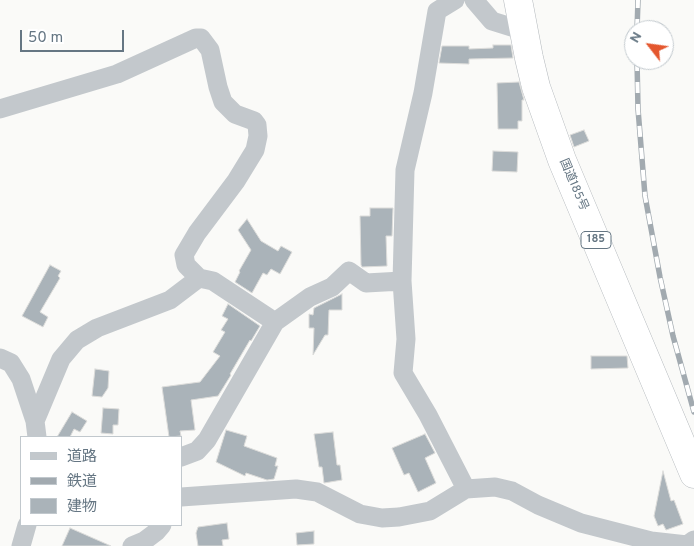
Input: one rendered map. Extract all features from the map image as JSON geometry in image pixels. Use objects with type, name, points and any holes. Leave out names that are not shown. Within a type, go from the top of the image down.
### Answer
[{"type":"highway","name":"国道185号","points":[[518,0],[536,87],[562,160],[694,474]]},
{"type":"street","points":[[454,0],[437,11],[423,93],[405,170],[402,282],[406,339],[403,373],[428,415],[466,490]]},
{"type":"street","points":[[474,0],[492,21],[524,31]]},
{"type":"street","points":[[0,109],[116,74],[196,38],[201,38],[210,50],[223,102],[235,114],[254,121],[257,125],[258,136],[254,150],[236,181],[197,233],[184,255],[186,265],[199,278],[213,280],[275,322]]},
{"type":"street","points":[[182,456],[197,451],[207,440],[275,322],[310,297],[332,287],[349,271],[366,283],[402,282]]},
{"type":"street","points":[[36,429],[61,359],[77,340],[97,328],[170,300],[199,278]]},
{"type":"street","points":[[0,358],[11,363],[21,379],[36,429]]},
{"type":"street","points":[[182,497],[296,489],[317,492],[360,514],[382,518],[430,512],[466,490],[495,487],[512,491],[538,505],[582,523],[650,541],[687,545],[694,540]]},
{"type":"street","points":[[22,546],[27,526]]},
{"type":"street","points":[[132,546],[150,537],[161,526]]},
{"type":"building","points":[[493,45],[511,45],[513,58],[469,59],[469,64],[439,63],[442,46],[469,46],[469,49],[493,48]]},
{"type":"building","points":[[519,82],[524,100],[522,100],[522,121],[518,121],[518,129],[498,129],[497,83]]},
{"type":"building","points":[[584,130],[589,141],[574,147],[570,135]]},
{"type":"building","points":[[493,151],[518,152],[517,172],[492,171]]},
{"type":"building","points":[[370,208],[393,208],[392,236],[386,236],[387,266],[362,267],[361,265],[360,216],[370,216]]},
{"type":"building","points":[[247,219],[261,241],[278,251],[281,246],[292,252],[280,274],[271,269],[267,275],[263,273],[252,293],[235,282],[251,250],[238,230]]},
{"type":"building","points":[[50,265],[61,271],[58,276],[60,278],[40,312],[48,317],[43,327],[22,316]]},
{"type":"building","points":[[342,294],[342,310],[329,310],[328,335],[325,335],[313,355],[314,328],[309,328],[309,314],[313,315],[314,308]]},
{"type":"building","points":[[228,304],[260,326],[218,396],[191,400],[195,430],[180,431],[181,436],[169,436],[162,387],[200,382],[220,356],[213,352],[225,332],[221,330],[228,319],[222,316]]},
{"type":"building","points":[[591,356],[627,356],[628,368],[591,369]]},
{"type":"building","points":[[95,369],[109,371],[108,388],[102,397],[92,396]]},
{"type":"building","points":[[103,408],[119,409],[118,425],[113,425],[113,434],[101,433]]},
{"type":"building","points":[[72,412],[87,421],[80,432],[74,429],[70,436],[58,436]]},
{"type":"building","points":[[226,430],[247,436],[244,446],[277,458],[275,466],[278,466],[274,479],[267,480],[246,473],[245,476],[216,462]]},
{"type":"building","points":[[333,432],[337,465],[340,465],[342,480],[324,483],[322,467],[319,467],[314,434]]},
{"type":"building","points":[[425,434],[435,453],[425,458],[436,483],[418,492],[409,473],[404,475],[392,448]]},
{"type":"building","points":[[663,471],[671,501],[674,500],[683,524],[666,530],[663,524],[658,526],[654,516]]},
{"type":"building","points":[[227,523],[229,539],[222,540],[223,546],[198,546],[196,533],[198,527]]},
{"type":"building","points":[[70,528],[111,546],[62,546]]},
{"type":"building","points":[[314,531],[314,544],[297,545],[296,533]]},
{"type":"railway","points":[[637,20],[638,0]]},
{"type":"railway","points":[[637,70],[638,109],[645,196],[673,336],[694,412]]}]
